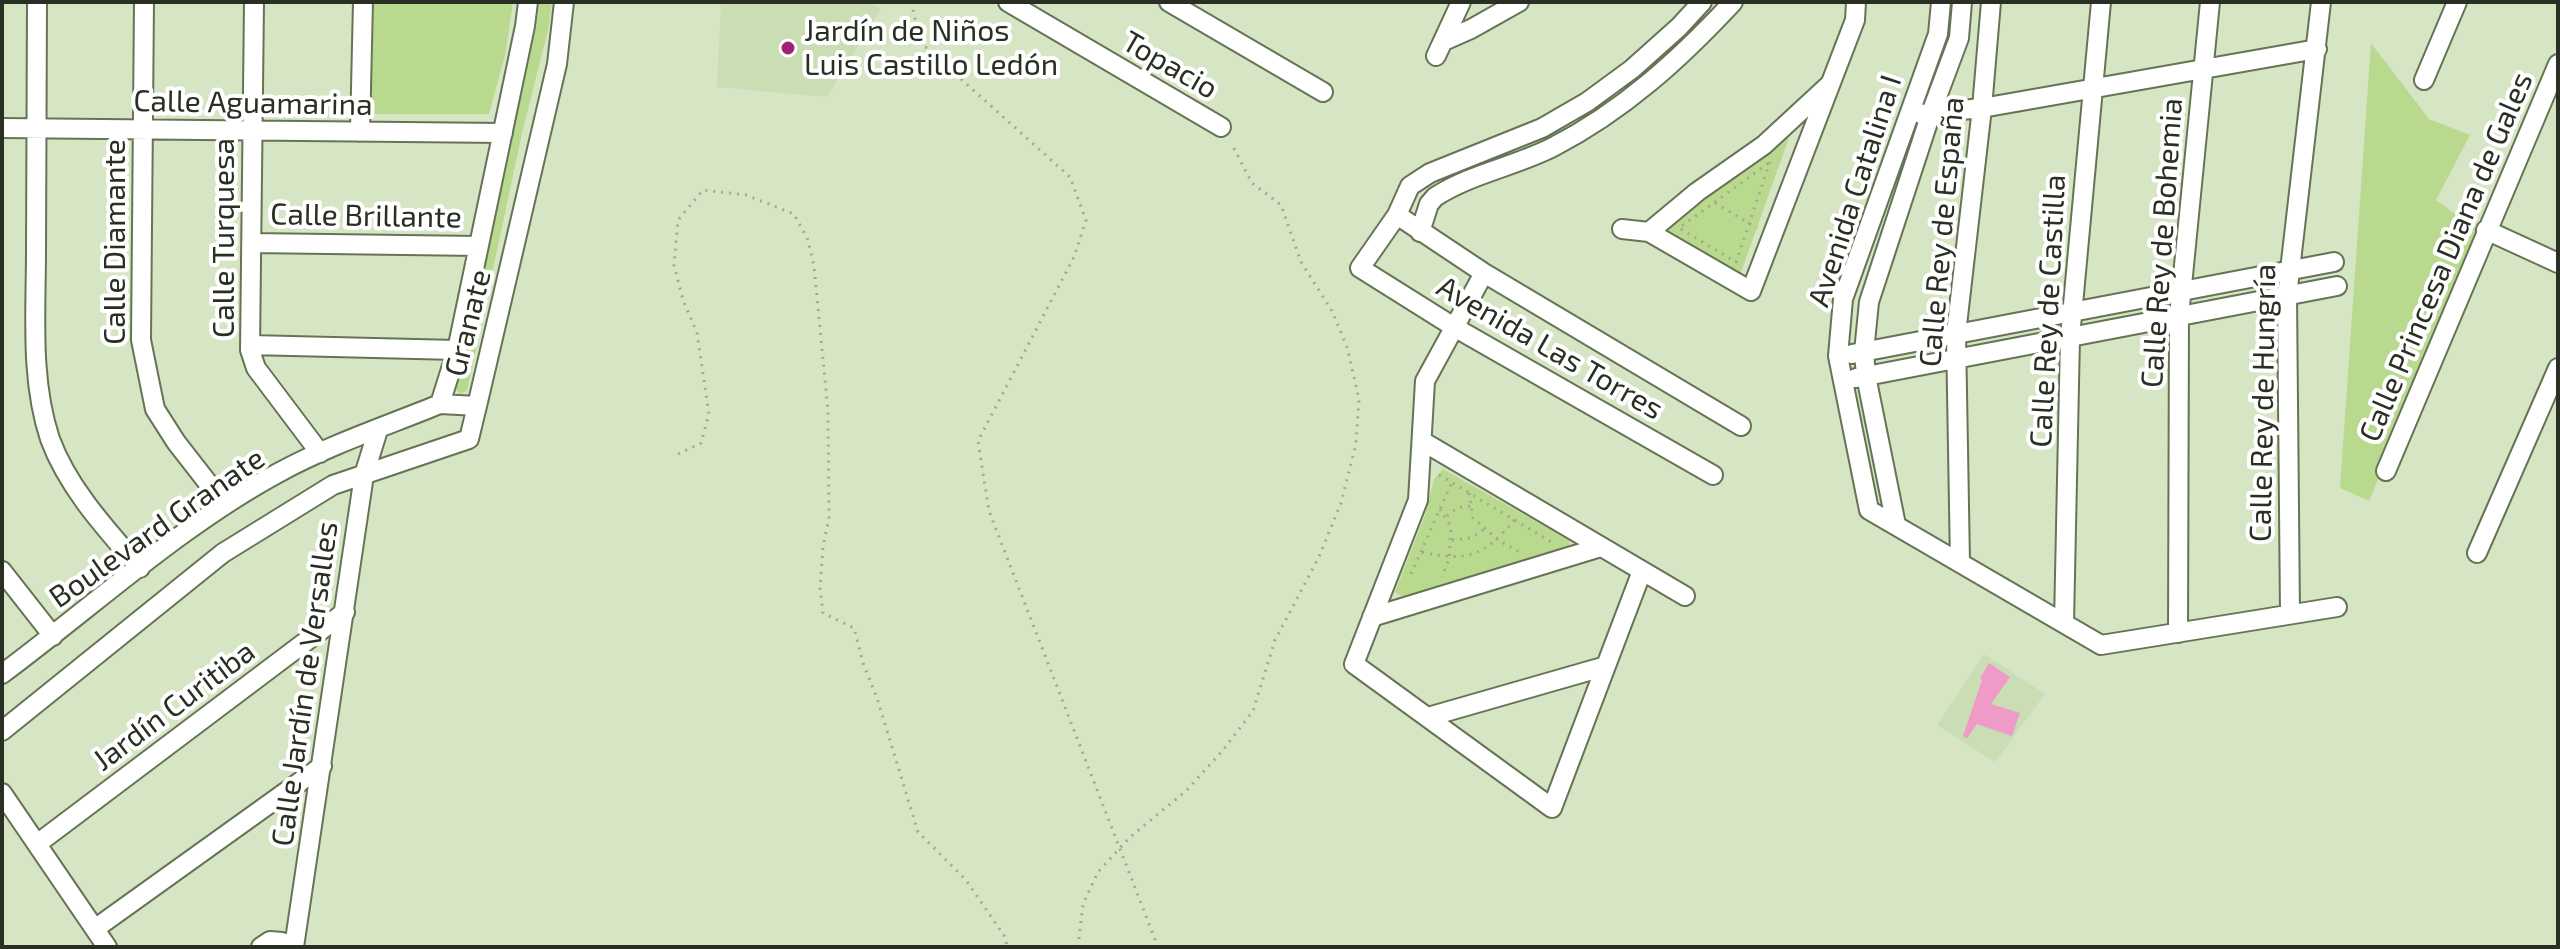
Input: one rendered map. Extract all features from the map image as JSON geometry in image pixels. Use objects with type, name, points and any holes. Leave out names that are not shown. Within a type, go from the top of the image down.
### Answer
[{"type":"street","points":[[37,2],[36,359],[40,396],[50,438],[64,468],[83,499],[140,568]]},
{"type":"street","name":"Calle Diamante","points":[[144,2],[141,340],[155,409],[176,442],[225,505]]},
{"type":"street","name":"Calle Turquesa","points":[[254,2],[250,345],[256,368],[320,453]]},
{"type":"street","points":[[360,132],[363,2]]},
{"type":"street","name":"Granate","points":[[528,2],[457,350],[440,404],[477,406],[557,64],[564,2]]},
{"type":"street","name":"Topacio","points":[[1008,2],[1221,127]]},
{"type":"street","points":[[1169,2],[1323,92]]},
{"type":"street","points":[[1461,2],[1441,48],[1519,2]]},
{"type":"street","points":[[1397,215],[1410,186],[1430,173],[1542,128],[1587,102],[1679,27],[1702,2]]},
{"type":"street","points":[[1420,232],[1429,204],[1444,191],[1554,146],[1617,108],[1650,84],[1695,43],[1733,2]]},
{"type":"street","points":[[1622,229],[1649,232],[1751,291],[1855,20],[1856,2]]},
{"type":"street","name":"Avenida Catalina I","points":[[1941,2],[1938,34],[1843,299],[1838,356],[1869,510],[2101,645],[2337,607]]},
{"type":"street","name":"Avenida Catalina I","points":[[1896,525],[1866,376],[1864,352],[1869,302],[1959,38],[1962,2]]},
{"type":"street","name":"Calle Rey de España","points":[[1960,563],[1956,334],[1991,2]]},
{"type":"street","name":"Calle Rey de Castilla","points":[[2064,623],[2070,337],[2101,2]]},
{"type":"street","name":"Calle Rey de Bohemia","points":[[2178,633],[2179,316],[2210,2]]},
{"type":"street","name":"Calle Rey de Hungría","points":[[2290,614],[2287,296],[2321,2]]},
{"type":"street","points":[[2424,80],[2457,2]]},
{"type":"street","points":[[1679,27],[1695,43]]},
{"type":"street","points":[[1907,115],[1982,108],[2317,49]]},
{"type":"street","name":"Calle Princesa Diana de Gales","points":[[2386,471],[2558,64]]},
{"type":"street","points":[[1649,232],[1697,192],[1764,145],[1830,84]]},
{"type":"street","name":"Calle Aguamarina","points":[[2,128],[503,133]]},
{"type":"street","points":[[1542,128],[1554,146]]},
{"type":"street","name":"Avenida Las Torres","points":[[1713,475],[1454,327],[1360,268],[1397,215],[1484,273],[1741,426]]},
{"type":"street","points":[[2486,230],[2558,263]]},
{"type":"street","name":"Calle Brillante","points":[[252,243],[479,246]]},
{"type":"street","points":[[1838,356],[2334,262]]},
{"type":"street","points":[[1484,273],[1425,381],[1418,500],[1354,664],[1552,808],[1642,571]]},
{"type":"street","points":[[1842,380],[2337,286]]},
{"type":"street","points":[[250,345],[457,350]]},
{"type":"street","points":[[2477,553],[2558,368]]},
{"type":"street","name":"Boulevard Granate","points":[[2,674],[225,505],[278,473],[320,453],[440,404]]},
{"type":"street","points":[[2,731],[223,553],[333,485],[469,439],[477,406]]},
{"type":"street","name":"Calle Jardín de Versalles","points":[[294,947],[364,475],[378,430]]},
{"type":"street","points":[[1422,441],[1685,596]]},
{"type":"street","points":[[1372,617],[1601,547]]},
{"type":"street","points":[[2,571],[53,636]]},
{"type":"street","name":"Jardín Curitiba","points":[[37,844],[345,612]]},
{"type":"street","points":[[1428,717],[1606,666]]},
{"type":"street","points":[[96,928],[322,766]]},
{"type":"street","points":[[2,793],[107,947]]},
{"type":"street","points":[[261,947],[270,941],[282,942],[286,947]]},
{"type":"path","points":[[911,2],[921,43],[1070,177],[1086,220],[1074,257],[978,441],[989,511],[1158,947]]},
{"type":"path","points":[[1078,947],[1083,904],[1098,872],[1119,849],[1186,791],[1253,711],[1275,640],[1318,559],[1341,503],[1356,444],[1359,399],[1347,347],[1332,311],[1301,262],[1281,205],[1252,183],[1221,127]]},
{"type":"path","points":[[1770,162],[1749,223],[1736,262],[1679,228],[1770,162]]},
{"type":"path","points":[[678,454],[701,443],[709,414],[697,333],[683,300],[674,265],[678,220],[703,190],[746,195],[794,214],[808,240],[814,266],[828,411],[829,519],[820,589],[823,613],[854,628],[918,832],[966,880],[1005,937],[1007,947]]},
{"type":"path","points":[[1697,192],[1771,236]]},
{"type":"path","points":[[1420,464],[1573,555]]},
{"type":"path","points":[[1408,579],[1460,464]]},
{"type":"path","points":[[1469,493],[1473,518],[1498,540],[1527,556]]},
{"type":"path","points":[[1400,546],[1449,559],[1475,553],[1498,540],[1528,504]]},
{"type":"path","points":[[1445,518],[1457,508],[1472,506]]},
{"type":"path","points":[[1439,582],[1449,559],[1451,527],[1440,509]]},
{"type":"path","points":[[1450,540],[1471,538],[1485,529]]},
{"type":"shaded area","name":"Jardín de Niños Luis Castillo Ledón","points":[[721,2],[870,2],[881,9],[827,97],[717,87]]},
{"type":"shaded area","points":[[1984,654],[2045,694],[1995,762],[1937,725]]},
{"type":"green space","points":[[374,2],[513,2],[505,55],[489,114],[371,114]]},
{"type":"green space","points":[[539,2],[552,2],[548,30],[522,133],[467,391],[460,394],[455,388],[510,130],[536,28]]},
{"type":"green space","points":[[2371,43],[2429,119],[2470,135],[2436,200],[2480,232],[2369,501],[2340,488]]},
{"type":"green space","points":[[1794,124],[1740,275],[1664,229],[1731,179]]},
{"type":"green space","points":[[1443,469],[1569,540],[1569,548],[1404,598],[1395,592],[1425,515],[1434,479]]},
{"type":"building","points":[[1989,663],[2010,677],[1991,704],[2020,713],[2012,736],[1977,724],[1967,738],[1963,736],[1982,680],[1980,678]]},
{"type":"place","name":"Jardín de Niños Luis Castillo Ledón","points":[[788,48]]}]
